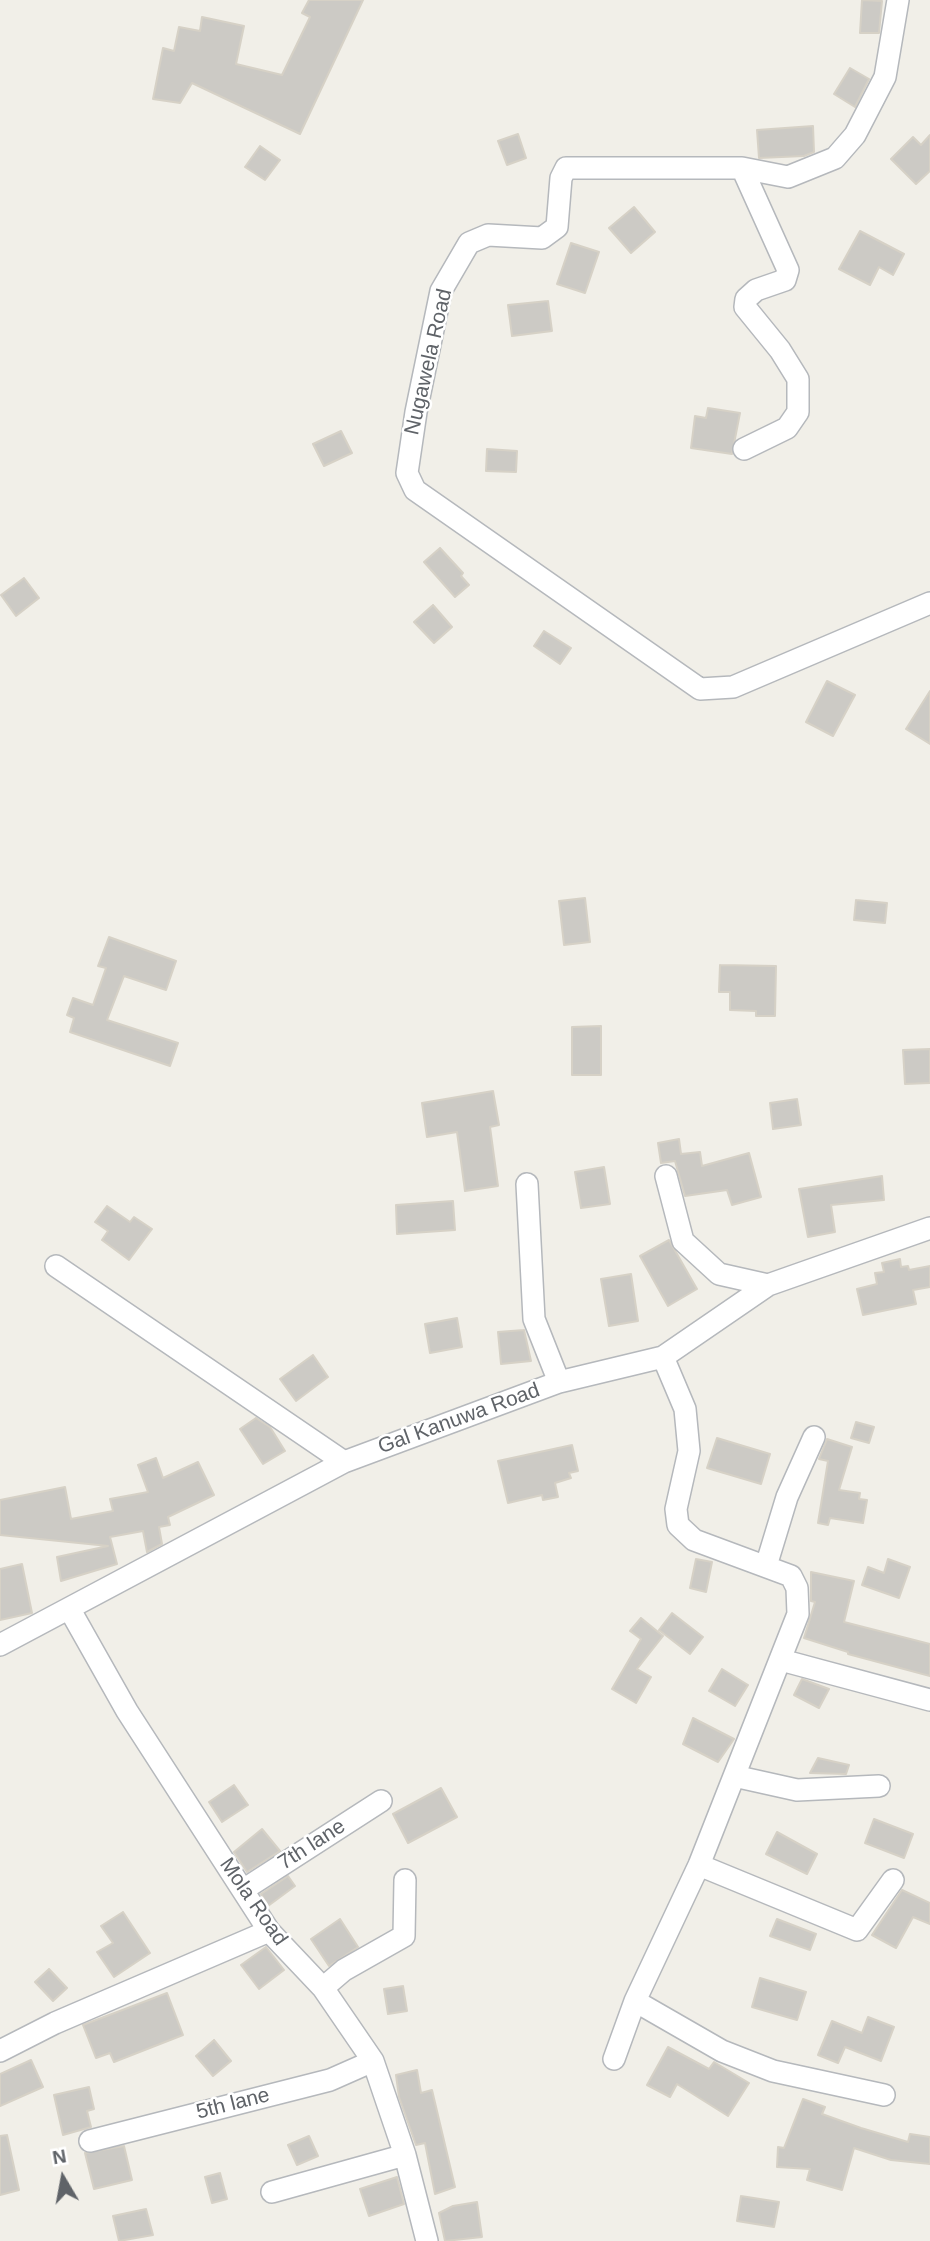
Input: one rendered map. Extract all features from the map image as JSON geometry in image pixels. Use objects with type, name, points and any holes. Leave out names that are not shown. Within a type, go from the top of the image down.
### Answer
[{"type":"street","name":"Nugawela Road","points":[[898,0],[885,77],[855,135],[835,158],[788,177],[742,168],[566,168],[561,178],[556,227],[542,239],[488,234],[468,243],[441,291],[416,412],[407,473],[415,490],[700,689],[733,687],[930,603]]},
{"type":"street","points":[[742,168],[789,270],[785,280],[756,290],[746,299],[745,307],[780,350],[798,379],[799,412],[788,428],[744,449]]},
{"type":"street","points":[[666,1176],[683,1241],[719,1274],[768,1285]]},
{"type":"street","points":[[527,1184],[534,1319],[559,1382]]},
{"type":"street","name":"Gal Kanuwa Road","points":[[0,1645],[344,1462],[559,1382],[663,1357],[768,1285],[930,1228]]},
{"type":"street","points":[[56,1266],[344,1462]]},
{"type":"street","points":[[614,2059],[635,2001],[699,1865],[798,1614],[797,1588],[791,1576],[694,1540],[678,1525],[676,1509],[689,1451],[685,1409],[663,1357]]},
{"type":"street","points":[[766,1566],[787,1497],[814,1437]]},
{"type":"street","name":"Mola Road","points":[[70,1610],[127,1711],[269,1931],[323,1989],[373,2061],[405,2155],[427,2241]]},
{"type":"street","points":[[781,1660],[930,1700]]},
{"type":"street","points":[[734,1776],[797,1790],[879,1786]]},
{"type":"street","name":"7th lane","points":[[243,1890],[380,1801]]},
{"type":"street","points":[[699,1865],[857,1930],[892,1880]]},
{"type":"street","points":[[323,1989],[344,1970],[404,1936],[405,1880]]},
{"type":"street","points":[[0,2051],[55,2023],[269,1931]]},
{"type":"street","points":[[635,2001],[722,2051],[773,2071],[884,2095]]},
{"type":"street","name":"5th lane","points":[[89,2141],[330,2080],[373,2061]]},
{"type":"street","points":[[272,2192],[405,2155]]},
{"type":"building","points":[[309,0],[363,0],[300,134],[192,83],[180,103],[153,99],[163,48],[174,51],[179,27],[200,31],[202,17],[244,26],[236,64],[282,75],[310,17],[302,13]]},
{"type":"building","points":[[862,0],[882,1],[879,33],[860,33]]},
{"type":"building","points":[[850,68],[869,79],[855,107],[834,94]]},
{"type":"building","points":[[813,126],[814,152],[804,156],[759,158],[757,130]]},
{"type":"building","points":[[518,134],[526,158],[507,165],[498,141]]},
{"type":"building","points":[[930,135],[930,171],[916,184],[891,159],[913,137],[921,145]]},
{"type":"building","points":[[260,146],[280,160],[265,180],[245,167]]},
{"type":"building","points":[[634,207],[655,232],[631,253],[609,228]]},
{"type":"building","points":[[860,231],[904,254],[893,275],[879,267],[870,285],[839,269]]},
{"type":"building","points":[[571,243],[599,252],[585,293],[557,284]]},
{"type":"building","points":[[548,301],[552,331],[512,336],[508,305]]},
{"type":"building","points":[[708,408],[740,413],[732,454],[691,448],[695,416],[706,418]]},
{"type":"building","points":[[341,431],[352,453],[324,466],[313,444]]},
{"type":"building","points":[[487,449],[517,451],[516,472],[486,471]]},
{"type":"building","points":[[440,548],[463,573],[461,576],[469,585],[455,597],[424,562]]},
{"type":"building","points":[[24,578],[39,598],[16,616],[1,595]]},
{"type":"building","points":[[433,605],[452,627],[434,643],[414,622]]},
{"type":"building","points":[[544,631],[571,648],[560,664],[534,646]]},
{"type":"building","points":[[827,681],[855,695],[833,736],[806,722]]},
{"type":"building","points":[[930,691],[930,744],[906,729]]},
{"type":"building","points":[[585,898],[590,942],[564,945],[559,901]]},
{"type":"building","points":[[856,900],[887,903],[885,923],[854,920]]},
{"type":"building","points":[[109,937],[176,961],[166,990],[124,976],[107,1020],[178,1043],[170,1066],[70,1032],[74,1018],[67,1015],[73,998],[93,1005],[106,968],[98,966]]},
{"type":"building","points":[[720,965],[776,966],[775,1016],[756,1016],[756,1011],[730,1010],[730,992],[719,992]]},
{"type":"building","points":[[601,1026],[601,1075],[572,1075],[572,1027]]},
{"type":"building","points":[[930,1049],[930,1083],[905,1084],[903,1050]]},
{"type":"building","points":[[493,1091],[499,1125],[490,1127],[498,1186],[465,1191],[457,1132],[427,1137],[422,1103]]},
{"type":"building","points":[[797,1099],[801,1125],[773,1129],[770,1103]]},
{"type":"building","points":[[679,1139],[681,1154],[700,1152],[702,1166],[749,1153],[761,1197],[732,1205],[727,1190],[685,1196],[675,1161],[661,1163],[658,1143]]},
{"type":"building","points":[[604,1167],[610,1204],[581,1208],[575,1172]]},
{"type":"building","points":[[882,1176],[884,1200],[831,1205],[835,1232],[808,1237],[799,1189]]},
{"type":"building","points":[[453,1201],[455,1230],[397,1234],[396,1205]]},
{"type":"building","points":[[107,1206],[130,1222],[134,1217],[152,1229],[129,1260],[102,1240],[108,1231],[95,1222]]},
{"type":"building","points":[[669,1240],[697,1289],[668,1306],[640,1256]]},
{"type":"building","points":[[900,1259],[901,1267],[908,1266],[909,1270],[930,1266],[930,1287],[913,1290],[916,1304],[863,1315],[857,1289],[877,1284],[875,1273],[884,1272],[882,1263]]},
{"type":"building","points":[[631,1274],[638,1321],[609,1326],[601,1279]]},
{"type":"building","points":[[457,1318],[462,1347],[430,1353],[425,1324]]},
{"type":"building","points":[[524,1330],[531,1361],[501,1364],[498,1332]]},
{"type":"building","points":[[313,1355],[328,1377],[296,1401],[280,1379]]},
{"type":"building","points":[[256,1418],[270,1427],[285,1451],[263,1464],[240,1429]]},
{"type":"building","points":[[856,1422],[874,1427],[869,1443],[851,1438]]},
{"type":"building","points":[[717,1438],[770,1454],[761,1484],[707,1468]]},
{"type":"building","points":[[827,1439],[852,1447],[839,1490],[860,1493],[859,1499],[867,1500],[863,1523],[830,1518],[828,1525],[818,1523],[828,1461],[819,1459]]},
{"type":"building","points":[[572,1445],[578,1471],[569,1473],[571,1478],[555,1483],[558,1497],[543,1500],[542,1495],[508,1503],[498,1461]]},
{"type":"building","points":[[156,1458],[163,1478],[198,1462],[214,1495],[168,1517],[170,1525],[159,1527],[162,1544],[147,1552],[143,1531],[110,1537],[117,1564],[61,1581],[57,1557],[108,1546],[0,1535],[0,1500],[65,1487],[71,1519],[113,1511],[110,1499],[148,1492],[138,1465]]},
{"type":"building","points":[[696,1559],[712,1562],[706,1592],[690,1588]]},
{"type":"building","points":[[888,1559],[910,1567],[899,1598],[862,1585],[868,1567],[884,1573]]},
{"type":"building","points":[[22,1564],[32,1613],[0,1620],[0,1569]]},
{"type":"building","points":[[811,1572],[854,1581],[844,1622],[930,1644],[930,1676],[848,1654],[804,1638],[815,1602],[811,1601]]},
{"type":"building","points":[[672,1613],[703,1637],[690,1654],[659,1630]]},
{"type":"building","points":[[641,1618],[663,1636],[637,1669],[651,1677],[636,1703],[612,1689],[641,1639],[630,1631]]},
{"type":"building","points":[[722,1669],[748,1685],[735,1706],[709,1691]]},
{"type":"building","points":[[802,1679],[829,1689],[819,1708],[794,1695]]},
{"type":"building","points":[[693,1718],[734,1739],[718,1762],[683,1744]]},
{"type":"building","points":[[818,1758],[849,1765],[846,1774],[810,1773]]},
{"type":"building","points":[[234,1785],[248,1805],[222,1822],[209,1802]]},
{"type":"building","points":[[441,1788],[457,1817],[408,1843],[393,1814]]},
{"type":"building","points":[[874,1819],[913,1834],[904,1858],[865,1843]]},
{"type":"building","points":[[262,1829],[280,1851],[247,1872],[234,1852]]},
{"type":"building","points":[[777,1832],[817,1854],[807,1874],[766,1854]]},
{"type":"building","points":[[288,1876],[295,1886],[268,1906],[261,1894]]},
{"type":"building","points":[[902,1890],[930,1903],[930,1924],[913,1917],[896,1948],[872,1935]]},
{"type":"building","points":[[123,1912],[150,1953],[114,1977],[97,1952],[113,1943],[101,1926]]},
{"type":"building","points":[[340,1919],[358,1947],[329,1966],[311,1939]]},
{"type":"building","points":[[777,1919],[816,1934],[810,1950],[770,1936]]},
{"type":"building","points":[[266,1947],[284,1970],[259,1989],[241,1965]]},
{"type":"building","points":[[49,1969],[67,1988],[53,2001],[35,1982]]},
{"type":"building","points":[[760,1978],[806,1992],[797,2020],[752,2007]]},
{"type":"building","points":[[403,1986],[407,2011],[388,2014],[384,1989]]},
{"type":"building","points":[[167,1993],[183,2035],[114,2062],[110,2053],[96,2058],[83,2025]]},
{"type":"building","points":[[868,2017],[894,2027],[881,2061],[845,2047],[838,2063],[818,2055],[832,2021],[862,2033]]},
{"type":"building","points":[[214,2040],[231,2061],[213,2076],[196,2056]]},
{"type":"building","points":[[668,2047],[709,2069],[714,2062],[749,2083],[728,2116],[677,2084],[670,2097],[647,2085]]},
{"type":"building","points":[[31,2060],[43,2087],[0,2106],[0,2074]]},
{"type":"building","points":[[417,2070],[421,2093],[432,2090],[455,2187],[435,2194],[425,2143],[416,2145],[399,2097],[396,2075]]},
{"type":"building","points":[[89,2087],[94,2109],[87,2111],[91,2127],[63,2135],[54,2095]]},
{"type":"building","points":[[803,2099],[825,2107],[822,2114],[861,2128],[908,2142],[910,2134],[930,2137],[930,2164],[891,2160],[854,2148],[842,2190],[807,2180],[810,2169],[777,2167],[778,2147],[784,2148]]},
{"type":"building","points":[[7,2135],[19,2190],[0,2195],[0,2136]]},
{"type":"building","points":[[309,2136],[318,2156],[297,2165],[288,2145]]},
{"type":"building","points":[[124,2146],[132,2180],[94,2189],[85,2153]]},
{"type":"building","points":[[220,2173],[227,2199],[212,2203],[205,2177]]},
{"type":"building","points":[[397,2177],[404,2204],[369,2216],[360,2189]]},
{"type":"building","points":[[741,2196],[779,2202],[774,2227],[737,2221]]},
{"type":"building","points":[[477,2202],[482,2237],[445,2241],[439,2213],[453,2206]]},
{"type":"building","points":[[146,2209],[153,2235],[119,2241],[113,2216]]}]
